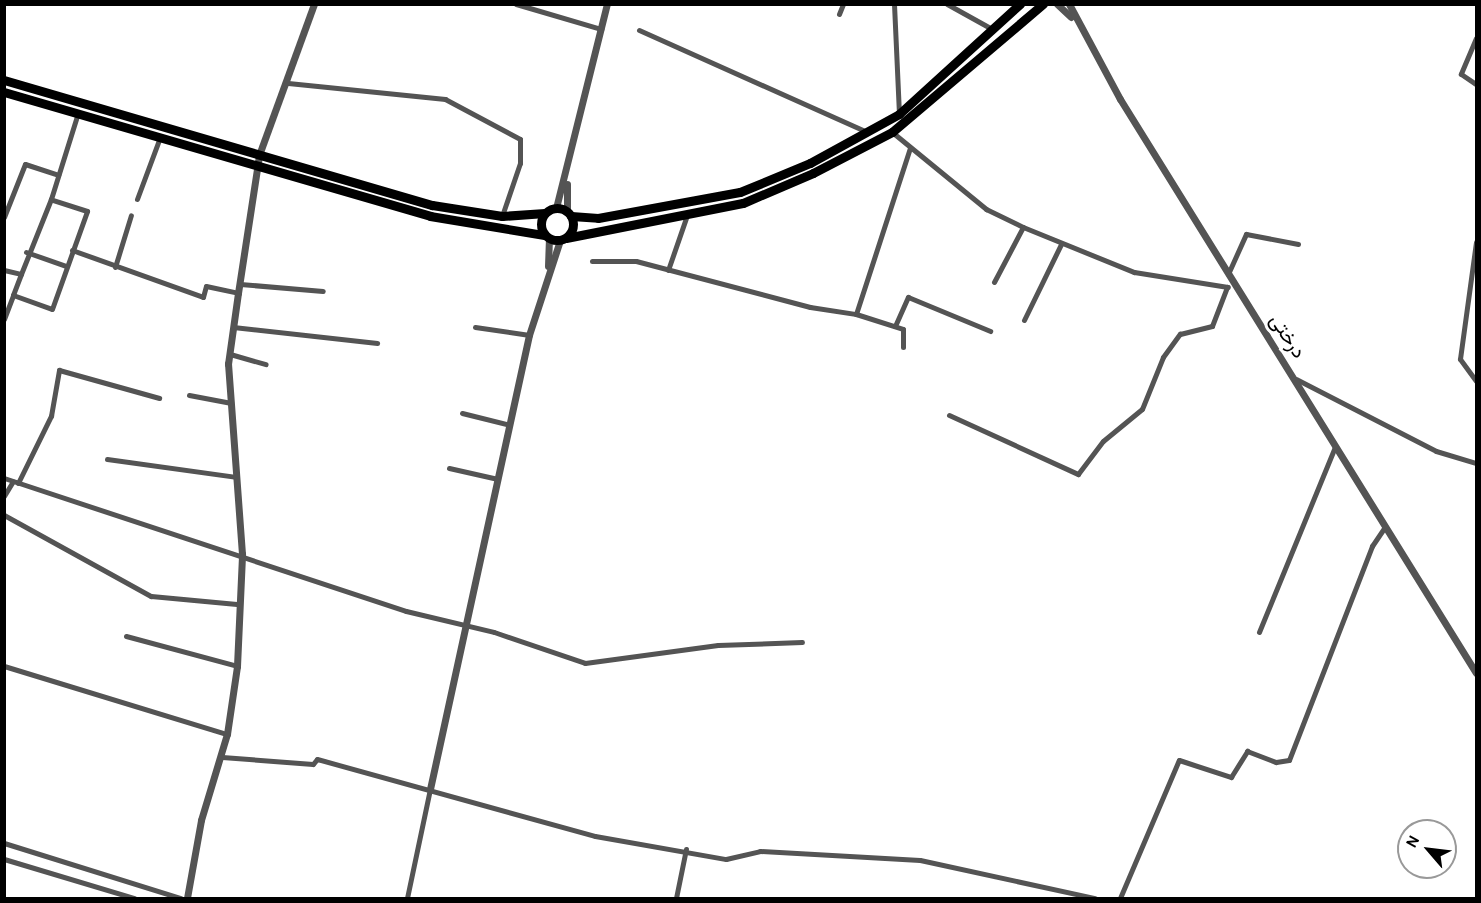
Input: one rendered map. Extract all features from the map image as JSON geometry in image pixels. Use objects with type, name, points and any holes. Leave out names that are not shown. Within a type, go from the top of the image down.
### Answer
[{"type":"highway","points":[[4,80],[432,205],[502,216],[545,213],[556,208],[569,214],[598,218],[740,192],[810,164],[899,114],[995,31],[1020,4]]},
{"type":"highway","points":[[4,92],[430,216],[563,239],[743,203],[892,132],[1043,4]]},
{"type":"highway","points":[[545,213],[546,237]]},
{"type":"highway","points":[[563,239],[573,228],[569,214]]},
{"type":"street","points":[[187,898],[201,820],[222,757],[227,734],[237,666],[237,604],[242,554],[231,403],[230,354],[233,327],[259,154],[288,83],[314,4]]},
{"type":"street","points":[[516,4],[601,29]]},
{"type":"street","points":[[556,208],[566,182],[607,4]]},
{"type":"street","points":[[838,14],[843,4]]},
{"type":"street","points":[[894,4],[899,114]]},
{"type":"street","points":[[946,4],[995,31]]},
{"type":"street","points":[[1057,4],[1071,17]]},
{"type":"street","points":[[1069,4],[1071,17]]},
{"type":"street","name":"درختی","points":[[1071,17],[1476,674]]},
{"type":"street","points":[[639,30],[867,132]]},
{"type":"street","points":[[1476,38],[1461,74],[1476,84]]},
{"type":"street","points":[[288,83],[445,99],[520,139],[520,163],[502,216]]},
{"type":"street","points":[[4,319],[21,274],[26,252],[51,199],[78,113]]},
{"type":"street","points":[[892,132],[986,209],[1061,244],[1134,272],[1227,287],[1235,285]]},
{"type":"street","points":[[137,199],[160,137]]},
{"type":"street","points":[[856,314],[910,148]]},
{"type":"street","points":[[4,217],[25,164],[58,175]]},
{"type":"street","points":[[566,182],[569,214]]},
{"type":"street","points":[[13,296],[52,309],[87,211],[51,199]]},
{"type":"street","points":[[115,267],[131,215]]},
{"type":"street","points":[[668,270],[687,215]]},
{"type":"street","points":[[994,282],[1023,227]]},
{"type":"street","points":[[1228,274],[1246,234],[1298,244]]},
{"type":"street","points":[[546,237],[548,268]]},
{"type":"street","points":[[407,898],[529,335],[548,268],[563,239]]},
{"type":"street","points":[[1476,242],[1460,359],[1476,381]]},
{"type":"street","points":[[1024,320],[1061,244]]},
{"type":"street","points":[[72,250],[203,297],[206,286],[238,293]]},
{"type":"street","points":[[26,252],[66,266]]},
{"type":"street","points":[[592,261],[636,261],[856,314],[904,331],[903,347]]},
{"type":"street","points":[[4,270],[21,274]]},
{"type":"street","points":[[240,284],[323,291]]},
{"type":"street","points":[[949,415],[1078,474],[1103,441],[1142,409],[1163,357],[1180,334],[1212,326],[1227,287]]},
{"type":"street","points":[[895,326],[908,297],[990,332]]},
{"type":"street","points":[[233,327],[377,343]]},
{"type":"street","points":[[475,327],[529,335]]},
{"type":"street","points":[[230,354],[266,364]]},
{"type":"street","points":[[4,496],[15,482],[51,416],[59,370],[159,398]]},
{"type":"street","points":[[1296,379],[1436,451],[1476,464]]},
{"type":"street","points":[[189,395],[231,403]]},
{"type":"street","points":[[462,413],[510,425]]},
{"type":"street","points":[[1259,632],[1335,447]]},
{"type":"street","points":[[107,459],[236,477]]},
{"type":"street","points":[[449,468],[498,479]]},
{"type":"street","points":[[4,478],[585,663],[718,645],[802,642]]},
{"type":"street","points":[[4,515],[152,596],[237,604]]},
{"type":"street","points":[[1120,898],[1179,760],[1231,777],[1247,751],[1276,762],[1289,760],[1372,546],[1384,528]]},
{"type":"street","points":[[126,636],[237,666]]},
{"type":"street","points":[[4,666],[227,734]]},
{"type":"street","points":[[222,757],[313,764],[317,759],[595,836],[686,849],[726,859],[760,851],[920,860],[1095,898]]},
{"type":"street","points":[[4,843],[181,898]]},
{"type":"street","points":[[676,898],[686,849]]},
{"type":"street","points":[[4,859],[134,898]]}]
